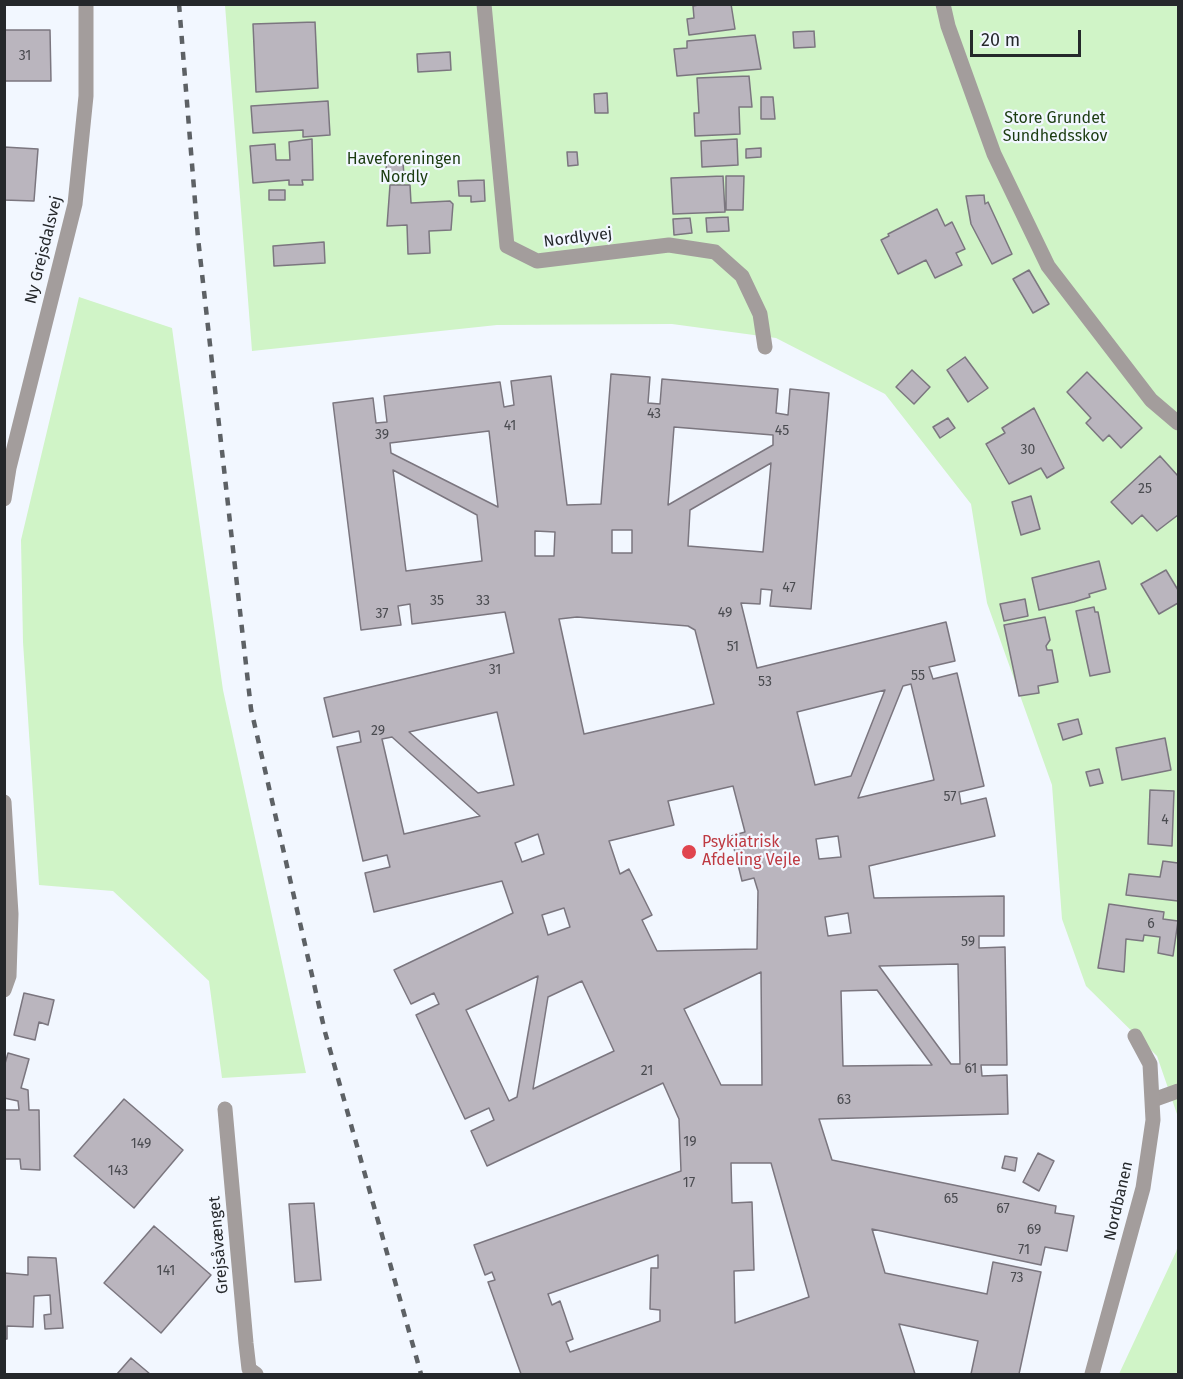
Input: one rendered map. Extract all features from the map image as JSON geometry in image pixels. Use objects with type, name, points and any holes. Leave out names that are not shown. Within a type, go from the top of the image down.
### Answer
[{"type":"street","name":"Ny Grejsdalsvej","points":[[4,499],[9,468],[75,204],[86,96],[86,4]]},
{"type":"street","name":"Nordlyvej","points":[[484,4],[507,246],[537,261],[669,245],[715,252],[742,276],[760,314],[765,347]]},
{"type":"street","points":[[943,4],[948,26],[994,154],[1048,266],[1151,400],[1179,423]]},
{"type":"street","points":[[4,802],[11,914],[9,976],[4,990]]},
{"type":"street","name":"Nordbanen","points":[[1092,1374],[1143,1188],[1154,1120],[1150,1064],[1135,1036]]},
{"type":"street","points":[[1153,1100],[1179,1091]]},
{"type":"street","name":"Grejsåvænget","points":[[225,1109],[249,1369],[256,1374]]},
{"type":"green space","name":"Haveforeningen Nordly","points":[[225,5],[1178,5],[1178,1117],[1157,1056],[1086,986],[1062,919],[1052,785],[987,603],[971,504],[885,394],[776,338],[672,324],[497,325],[252,351]]},
{"type":"green space","points":[[79,297],[172,328],[223,690],[306,1073],[222,1078],[209,981],[113,891],[39,885],[23,642],[21,540]]},
{"type":"green space","points":[[1178,1245],[1178,1374],[1119,1374],[1176,1252]]},
{"type":"building","points":[[731,4],[735,29],[689,35],[687,19],[694,18],[693,6]]},
{"type":"building","points":[[315,22],[318,88],[256,92],[253,24]]},
{"type":"building","points":[[4,30],[50,30],[51,81],[4,81]]},
{"type":"building","points":[[814,31],[815,47],[794,48],[793,32]]},
{"type":"building","points":[[755,35],[761,69],[677,76],[674,49],[687,48],[687,41]]},
{"type":"building","points":[[450,52],[451,70],[418,72],[417,54]]},
{"type":"building","points":[[749,76],[752,107],[739,107],[740,134],[695,136],[694,113],[699,113],[697,78]]},
{"type":"building","points":[[607,93],[608,113],[595,113],[594,94]]},
{"type":"building","points":[[761,97],[773,97],[775,119],[761,119]]},
{"type":"building","points":[[328,101],[330,135],[303,137],[303,130],[253,133],[251,106]]},
{"type":"building","points":[[312,139],[313,180],[302,180],[303,185],[289,185],[289,180],[253,183],[250,146],[275,144],[276,160],[290,160],[289,142]]},
{"type":"building","points":[[737,139],[738,165],[702,167],[701,141]]},
{"type":"building","points":[[4,147],[38,149],[34,201],[4,200]]},
{"type":"building","points":[[761,148],[761,157],[746,158],[746,149]]},
{"type":"building","points":[[567,152],[577,152],[578,165],[568,166]]},
{"type":"building","points":[[403,163],[404,175],[387,177],[386,164]]},
{"type":"building","points":[[723,176],[725,212],[673,214],[671,178]]},
{"type":"building","points":[[726,176],[744,176],[743,210],[726,210]]},
{"type":"building","points":[[484,180],[485,201],[471,202],[471,196],[459,196],[458,181]]},
{"type":"building","points":[[390,185],[410,185],[411,203],[450,201],[453,204],[451,230],[429,231],[430,253],[408,254],[407,225],[387,226]]},
{"type":"building","points":[[269,190],[285,190],[285,200],[269,200]]},
{"type":"building","points":[[984,195],[985,204],[988,202],[1012,254],[992,264],[971,224],[966,196]]},
{"type":"building","points":[[937,209],[945,226],[952,222],[965,249],[956,253],[962,265],[935,278],[926,260],[898,274],[881,240],[889,236],[888,234]]},
{"type":"building","points":[[728,217],[729,231],[707,232],[706,218]]},
{"type":"building","points":[[690,218],[692,233],[674,235],[673,219]]},
{"type":"building","points":[[324,242],[325,263],[274,266],[273,246]]},
{"type":"building","points":[[1029,270],[1049,304],[1033,313],[1013,279]]},
{"type":"building","points":[[965,357],[988,388],[968,402],[947,370]]},
{"type":"building","points":[[912,370],[930,387],[914,404],[896,387]]},
{"type":"building","points":[[1087,372],[1142,428],[1121,448],[1109,435],[1103,441],[1086,423],[1091,418],[1067,392]]},
{"type":"building","points":[[611,374],[650,377],[648,403],[660,404],[662,379],[778,389],[776,413],[788,415],[790,389],[829,393],[811,609],[770,606],[772,590],[761,589],[760,604],[741,603],[757,668],[946,622],[955,661],[929,667],[933,679],[957,673],[984,786],[959,792],[961,804],[986,798],[995,836],[869,866],[874,898],[1004,896],[1004,936],[979,936],[979,948],[1005,947],[1007,1065],[981,1065],[982,1076],[1007,1075],[1008,1114],[819,1119],[832,1160],[1056,1206],[1055,1213],[1074,1216],[1067,1251],[1045,1247],[1041,1265],[872,1229],[885,1273],[987,1294],[993,1262],[1041,1272],[1019,1374],[971,1374],[978,1341],[899,1324],[915,1374],[521,1374],[488,1282],[495,1280],[492,1272],[485,1275],[474,1245],[681,1171],[679,1119],[663,1083],[487,1166],[471,1131],[494,1120],[489,1108],[465,1119],[416,1015],[439,1004],[434,993],[411,1004],[394,970],[513,913],[502,881],[374,912],[365,873],[390,867],[387,855],[363,861],[337,747],[361,742],[359,731],[333,737],[324,698],[514,653],[505,612],[412,624],[410,604],[398,606],[401,625],[361,630],[333,403],[373,398],[376,423],[387,422],[384,396],[500,382],[504,407],[514,405],[511,381],[551,376],[567,505],[601,504]],"holes":[[[674,427],[773,435],[773,445],[668,505]],[[489,431],[498,507],[391,453],[390,443]],[[771,463],[763,552],[688,546],[690,510]],[[393,470],[477,515],[482,561],[406,571]],[[612,530],[632,530],[632,553],[612,553]],[[535,531],[555,532],[554,556],[535,556]],[[577,617],[688,626],[695,630],[714,704],[584,734],[559,619]],[[911,684],[934,780],[858,798],[903,686]],[[885,690],[851,776],[815,785],[797,712]],[[497,712],[514,785],[478,793],[409,732]],[[392,737],[480,816],[404,834],[382,739]],[[733,786],[745,832],[731,836],[742,881],[754,878],[758,891],[757,949],[657,951],[642,920],[652,915],[629,869],[620,874],[609,841],[674,825],[668,801]],[[538,834],[544,854],[522,862],[515,843]],[[838,836],[841,857],[819,859],[816,839]],[[564,908],[570,927],[548,935],[542,915]],[[848,913],[851,933],[828,936],[825,917]],[[958,964],[960,1064],[951,1064],[879,966]],[[761,972],[762,1085],[721,1085],[684,1009]],[[538,976],[517,1097],[509,1101],[466,1010]],[[582,981],[614,1051],[533,1089],[548,997]],[[877,990],[932,1065],[843,1066],[841,991]],[[731,1163],[771,1163],[809,1297],[735,1323],[734,1271],[754,1270],[752,1202],[732,1203]],[[658,1255],[658,1268],[651,1268],[650,1309],[660,1310],[660,1321],[570,1352],[566,1342],[573,1339],[560,1301],[552,1305],[548,1294]]]},
{"type":"building","points":[[1034,408],[1064,468],[1047,478],[1041,468],[1009,484],[986,444],[1005,433],[1002,428]]},
{"type":"building","points":[[948,418],[955,428],[940,438],[933,427]]},
{"type":"building","points":[[1160,456],[1178,476],[1178,515],[1157,531],[1142,515],[1132,524],[1111,502]]},
{"type":"building","points":[[1031,496],[1040,529],[1021,535],[1012,502]]},
{"type":"building","points":[[1099,561],[1106,589],[1089,594],[1090,597],[1039,610],[1032,578]]},
{"type":"building","points":[[1166,570],[1178,590],[1178,603],[1159,614],[1141,584]]},
{"type":"building","points":[[1025,599],[1028,616],[1004,621],[1000,604]]},
{"type":"building","points":[[1094,607],[1095,612],[1098,612],[1110,672],[1090,676],[1076,611]]},
{"type":"building","points":[[1045,617],[1050,640],[1046,646],[1047,650],[1052,650],[1058,682],[1038,686],[1039,693],[1019,696],[1004,625]]},
{"type":"building","points":[[1078,719],[1082,734],[1063,740],[1058,724]]},
{"type":"building","points":[[1165,738],[1171,770],[1122,780],[1116,748]]},
{"type":"building","points":[[1099,769],[1103,783],[1090,786],[1086,772]]},
{"type":"building","points":[[1150,790],[1174,791],[1172,846],[1148,844]]},
{"type":"building","points":[[1163,861],[1178,863],[1178,901],[1126,895],[1129,874],[1160,877]]},
{"type":"building","points":[[1109,904],[1164,912],[1163,919],[1178,921],[1173,956],[1158,953],[1160,937],[1144,935],[1143,941],[1126,939],[1124,972],[1098,968]]},
{"type":"building","points":[[24,993],[54,1000],[48,1025],[39,1022],[35,1040],[14,1035]]},
{"type":"building","points":[[8,1053],[29,1059],[21,1088],[28,1090],[29,1110],[39,1110],[40,1170],[21,1169],[20,1159],[4,1159],[4,1110],[19,1110],[18,1101],[4,1098],[4,1067]]},
{"type":"building","points":[[124,1099],[183,1150],[134,1208],[74,1156]]},
{"type":"building","points":[[1038,1153],[1054,1161],[1039,1191],[1023,1182]]},
{"type":"building","points":[[1005,1156],[1017,1158],[1015,1171],[1002,1168]]},
{"type":"building","points":[[314,1203],[321,1280],[295,1282],[289,1204]]},
{"type":"building","points":[[154,1226],[211,1275],[161,1333],[104,1283]]},
{"type":"building","points":[[28,1257],[56,1258],[63,1328],[45,1329],[44,1315],[51,1314],[50,1295],[34,1296],[33,1327],[7,1326],[7,1339],[4,1339],[4,1273],[28,1275]]},
{"type":"building","points":[[131,1358],[150,1374],[117,1374]]},
{"type":"railway","points":[[179,4],[198,238],[251,709],[325,1032],[421,1374]]},
{"type":"place","name":"Psykiatrisk Afdeling Vejle","points":[[689,852]]},
{"type":"park label","name":"Store Grundet Sundhedsskov","points":[[1055,128]]}]
